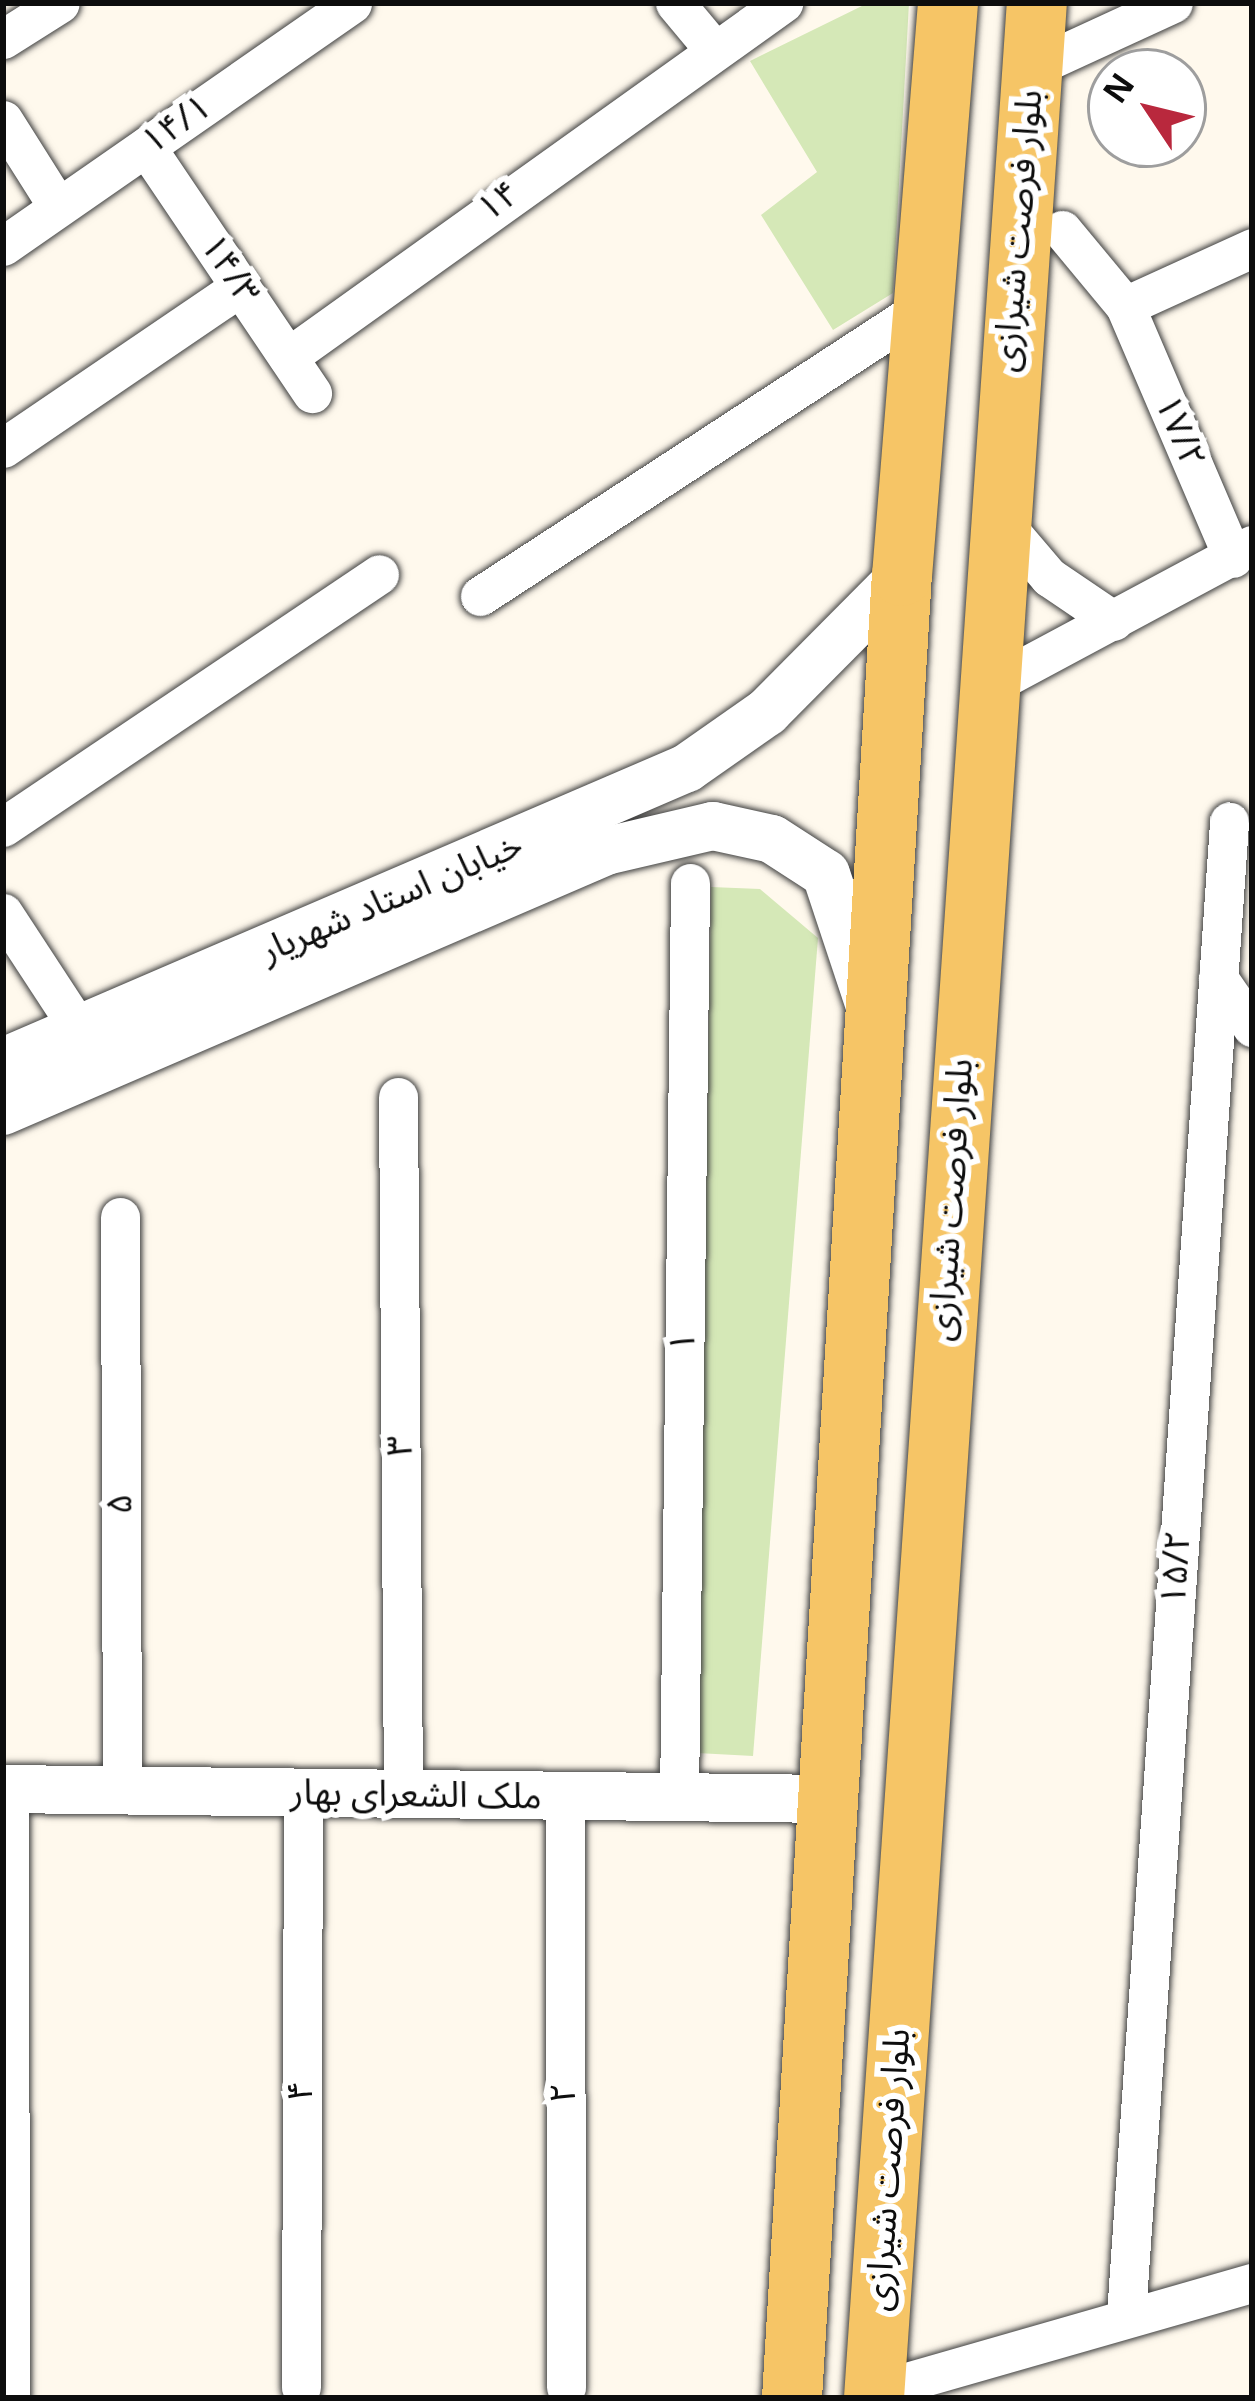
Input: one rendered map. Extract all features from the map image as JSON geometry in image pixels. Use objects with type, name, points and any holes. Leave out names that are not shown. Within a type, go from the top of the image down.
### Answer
[{"type":"main road","points":[[792,2398],[902,575],[948,3]]},
{"type":"main road","name":"بلوار فرصت شیرازی","points":[[875,2394],[996,515],[1037,3]]},
{"type":"street","points":[[3,38],[59,3]]},
{"type":"street","name":"۱۴/۱","points":[[3,246],[352,3]]},
{"type":"street","points":[[675,3],[711,46]]},
{"type":"street","name":"۱۴","points":[[288,357],[711,46],[783,3]]},
{"type":"street","points":[[1032,68],[1173,3]]},
{"type":"street","points":[[3,120],[58,207]]},
{"type":"street","name":"۱۴/۳","points":[[146,147],[312,393]]},
{"type":"street","name":"۱۷/۲","points":[[1062,230],[1124,306],[1242,551]]},
{"type":"street","points":[[1124,306],[1252,248]]},
{"type":"street","points":[[3,448],[241,287]]},
{"type":"street","points":[[480,596],[926,304]]},
{"type":"street","points":[[996,515],[1048,577],[1114,621]]},
{"type":"street","points":[[985,688],[1242,551]]},
{"type":"street","points":[[3,827],[379,574]]},
{"type":"street","name":"خیابان استاد شهریار","points":[[3,1062],[509,852],[687,768],[767,712],[902,575]]},
{"type":"street","name":"۱۵/۲","points":[[1126,2315],[1229,822]]},
{"type":"street","name":"خیابان استاد شهریار","points":[[3,1112],[606,851],[713,826],[772,839],[826,874],[875,1020]]},
{"type":"street","name":"۱","points":[[679,1800],[690,883]]},
{"type":"street","points":[[3,913],[79,1029]]},
{"type":"street","points":[[1218,978],[1252,1027]]},
{"type":"street","name":"۳","points":[[398,1097],[403,1796]]},
{"type":"street","name":"۵","points":[[120,1217],[122,1791]]},
{"type":"street","points":[[6,1790],[8,2381]]},
{"type":"street","name":"ملک الشعرای بهار","points":[[6,1790],[829,1799]]},
{"type":"street","name":"۴","points":[[301,2387],[303,1794]]},
{"type":"street","name":"۲","points":[[565,1798],[566,2387]]},
{"type":"street","points":[[875,2394],[1126,2315],[1252,2283]]},
{"type":"green space","points":[[868,3],[909,3],[893,293],[833,330],[761,215],[817,172],[750,61]]},
{"type":"green space","points":[[711,887],[760,889],[818,938],[753,1756],[697,1753]]}]
